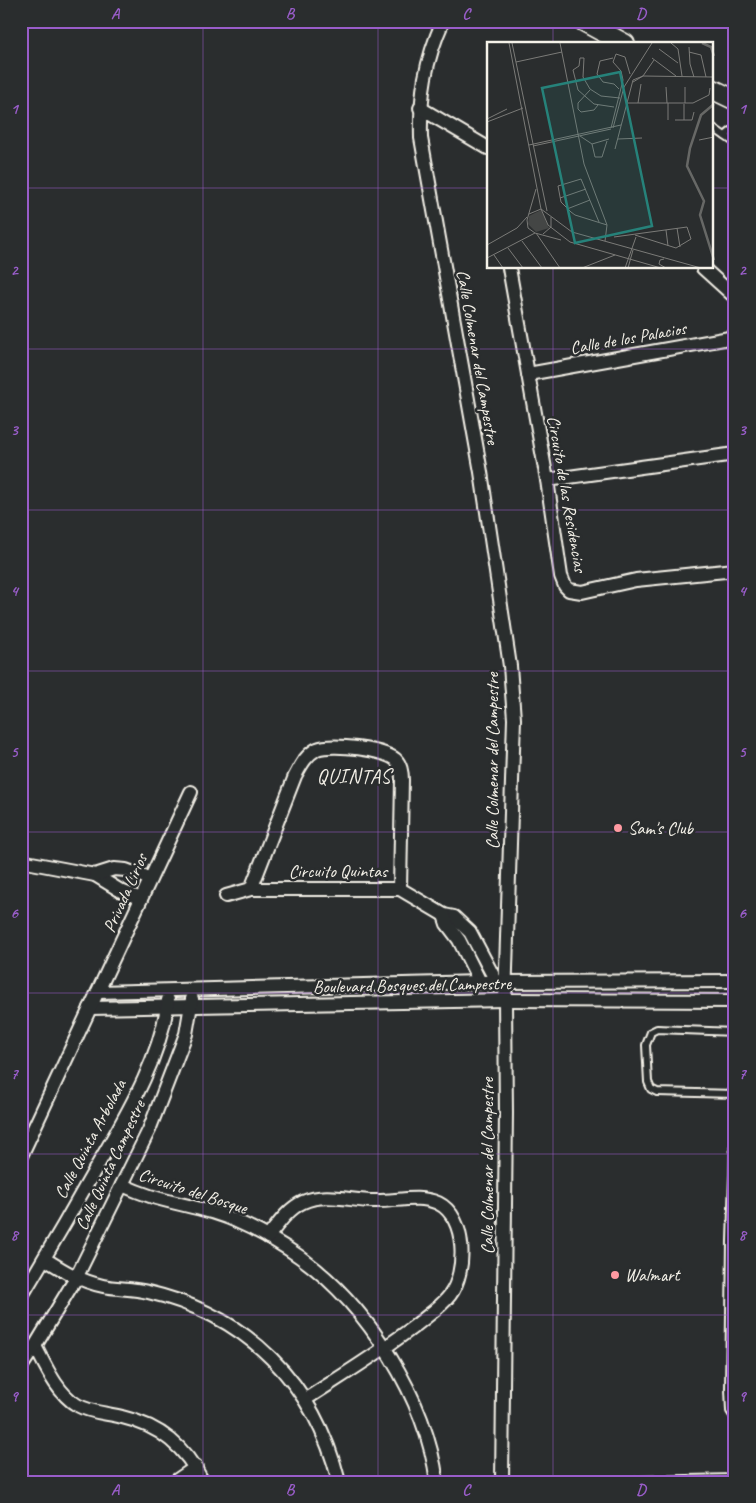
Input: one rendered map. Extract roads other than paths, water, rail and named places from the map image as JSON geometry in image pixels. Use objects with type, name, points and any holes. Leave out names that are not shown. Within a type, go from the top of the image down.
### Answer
[{"type":"main road","points":[[583,21],[621,42]]},
{"type":"main road","points":[[714,90],[735,100]]},
{"type":"street","name":"Calle Colmenar del Campestre","points":[[443,21],[424,77],[420,108],[421,138],[480,472],[510,666],[514,719],[501,982],[505,1000],[506,1113],[502,1482]]},
{"type":"street","points":[[420,108],[487,147]]},
{"type":"street","name":"Circuito de las Residencias","points":[[509,269],[547,480],[561,576],[565,586],[569,590],[582,592],[636,580],[735,570]]},
{"type":"street","points":[[704,269],[735,297]]},
{"type":"street","name":"Calle de los Palacios","points":[[528,374],[735,337]]},
{"type":"street","points":[[547,480],[735,454]]},
{"type":"street","points":[[251,889],[300,765],[308,755],[323,747],[377,751],[389,755],[398,761],[402,780],[400,889]]},
{"type":"street","name":"Privada Lirios","points":[[21,1156],[191,792]]},
{"type":"street","points":[[21,861],[95,875],[109,885],[141,899]]},
{"type":"street","points":[[95,875],[114,869],[126,870],[150,878]]},
{"type":"street","name":"Circuito Quintas","points":[[226,896],[251,889],[400,889],[444,915],[454,917],[470,932],[501,982]]},
{"type":"street","name":"Circuito Quintas","points":[[444,915],[447,924],[459,940],[480,982]]},
{"type":"street","name":"Boulevard Bosques del Campestre","points":[[98,992],[480,982],[735,981]]},
{"type":"street","name":"Calle Quinta Arbolada","points":[[21,1297],[45,1259],[139,1088],[156,1050],[163,1028],[170,990]]},
{"type":"street","name":"Calle Quinta Campestre","points":[[21,1366],[76,1278],[149,1130],[186,1034],[194,990]]},
{"type":"street","name":"Boulevard Bosques del Campestre","points":[[90,1008],[505,1000],[735,1001]]},
{"type":"street","name":"Circuito del Bosque","points":[[122,1185],[151,1196],[232,1219],[268,1237],[300,1258],[329,1281],[357,1311],[385,1349],[404,1383],[420,1419],[435,1467],[437,1482]]},
{"type":"street","points":[[268,1237],[291,1210],[302,1202],[315,1198],[374,1201],[422,1199],[438,1203],[446,1208],[454,1220],[461,1238],[461,1263],[458,1282],[449,1296],[385,1349],[306,1399]]},
{"type":"street","points":[[45,1259],[76,1278],[104,1286],[147,1292],[184,1303],[221,1320],[257,1344],[288,1375],[306,1399],[322,1429],[333,1457],[339,1482]]},
{"type":"street","points":[[35,1346],[51,1376],[65,1395],[78,1405],[96,1412],[121,1416],[158,1430],[170,1438],[196,1468],[203,1482]]},
{"type":"street","points":[[174,1482],[196,1468]]},
{"type":"lane","points":[[714,128],[735,143]]},
{"type":"lane","points":[[725,136],[735,128]]},
{"type":"lane","points":[[735,1032],[657,1029],[651,1032],[646,1045],[648,1082],[652,1089],[657,1092],[735,1094]]},
{"type":"lane","points":[[735,1110],[729,1389],[730,1411],[735,1419]]},
{"type":"lane","points":[[632,1482],[639,1480],[735,1478]]},
{"type":"place","name":"Sam's Club","points":[[618,828]]},
{"type":"place","name":"Walmart","points":[[615,1275]]},
{"type":"district","name":"QUINTAS","points":[[354,776]]}]
